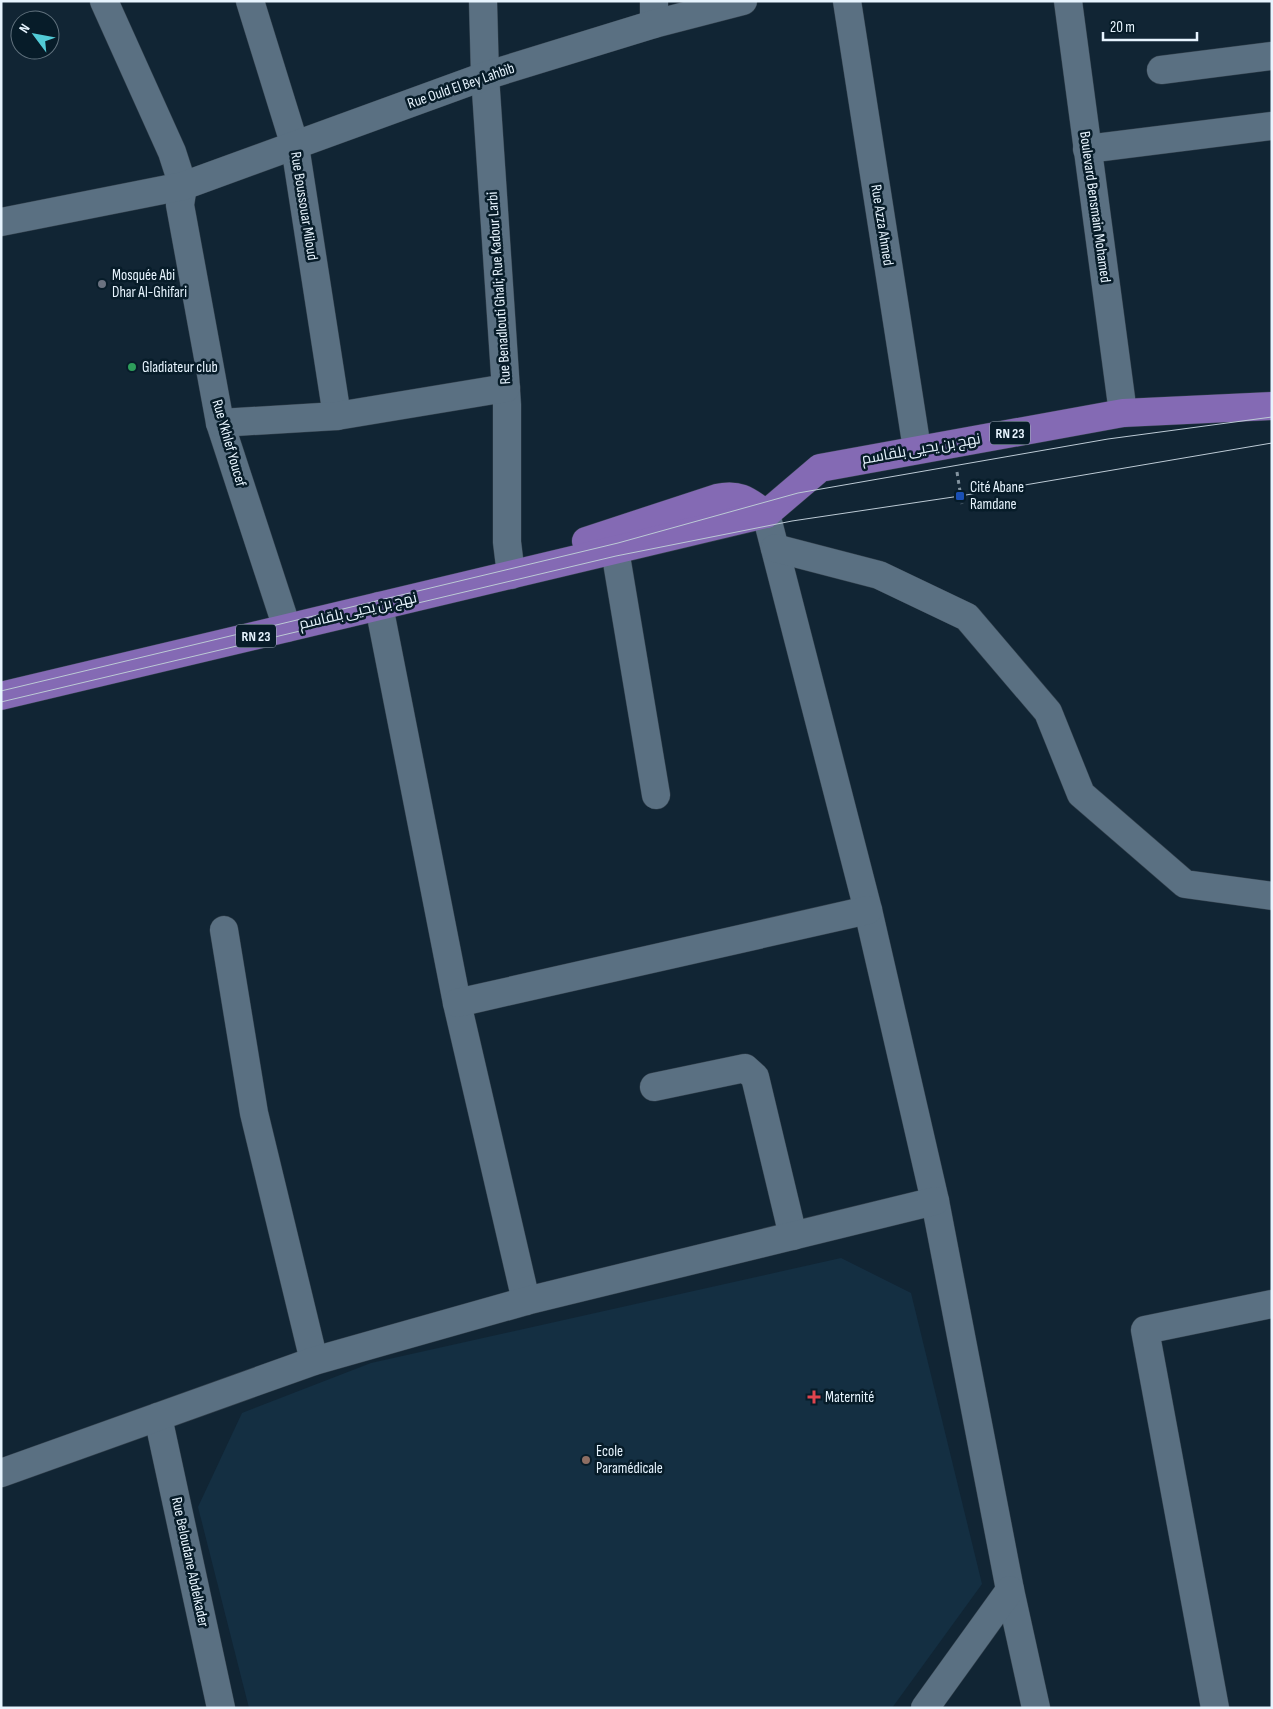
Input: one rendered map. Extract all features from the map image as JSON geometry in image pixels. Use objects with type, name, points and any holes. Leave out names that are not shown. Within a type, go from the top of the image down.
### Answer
[{"type":"main road","name":"نهج بن يحيى بلقاسم","points":[[1,696],[766,514],[820,468],[1123,413],[1272,406]]},
{"type":"main road","name":"نهج بن يحيى بلقاسم","points":[[510,575],[528,560],[729,495],[744,498],[766,514]]},
{"type":"street","name":"Rue Ykhlef Youcef","points":[[104,1],[172,152],[183,186],[180,205],[220,423],[287,628]]},
{"type":"street","name":"Rue Boussouar Miloud","points":[[250,1],[295,146],[337,416]]},
{"type":"street","name":"Rue Benadlouti Ghali; Rue Kadour Larbi","points":[[483,1],[485,76],[506,388],[507,542],[510,575]]},
{"type":"street","name":"Rue Ould El Bey Lahbib","points":[[1,222],[183,186],[654,13],[743,1]]},
{"type":"street","name":"Rue Azza Ahmed","points":[[847,1],[917,449]]},
{"type":"street","name":"Boulevard Bensmain Mohamed","points":[[1068,1],[1123,413]]},
{"type":"street","points":[[1161,70],[1272,56]]},
{"type":"street","points":[[1087,149],[1272,126]]},
{"type":"street","points":[[220,423],[337,416],[506,388]]},
{"type":"street","points":[[766,514],[868,910],[935,1201],[1010,1590],[1036,1708]]},
{"type":"street","points":[[775,548],[878,576],[968,617],[1048,712],[1080,794],[1184,884],[1272,896]]},
{"type":"street","points":[[615,550],[656,795]]},
{"type":"street","points":[[379,606],[457,1004],[526,1301]]},
{"type":"street","points":[[457,1004],[868,910]]},
{"type":"street","points":[[224,930],[254,1113],[314,1362]]},
{"type":"street","points":[[654,1086],[745,1068],[755,1077],[793,1236]]},
{"type":"street","points":[[1,1474],[314,1362],[526,1301],[935,1201]]},
{"type":"street","points":[[1215,1708],[1145,1330],[1272,1304]]},
{"type":"street","name":"Rue Beloudane Abdelkader","points":[[158,1417],[221,1708]]},
{"type":"street","points":[[925,1708],[1010,1590]]},
{"type":"shaded area","name":"Ecole Paramédicale","points":[[841,1258],[911,1293],[982,1584],[892,1708],[249,1708],[198,1507],[242,1413],[371,1363]]},
{"type":"tram line","points":[[1,691],[618,543],[798,493],[1108,439],[1272,417]]},
{"type":"tram line","points":[[1,702],[616,556],[792,521],[960,496],[1272,443]]},
{"type":"place","name":"Mosquée Abi Dhar Al-Ghifari","points":[[102,284]]},
{"type":"place","name":"Gladiateur club","points":[[132,367]]},
{"type":"place","name":"Cité Abane Ramdane","points":[[960,496]]},
{"type":"place","name":"Maternité","points":[[814,1397]]},
{"type":"place","name":"Ecole Paramédicale","points":[[586,1460]]}]
